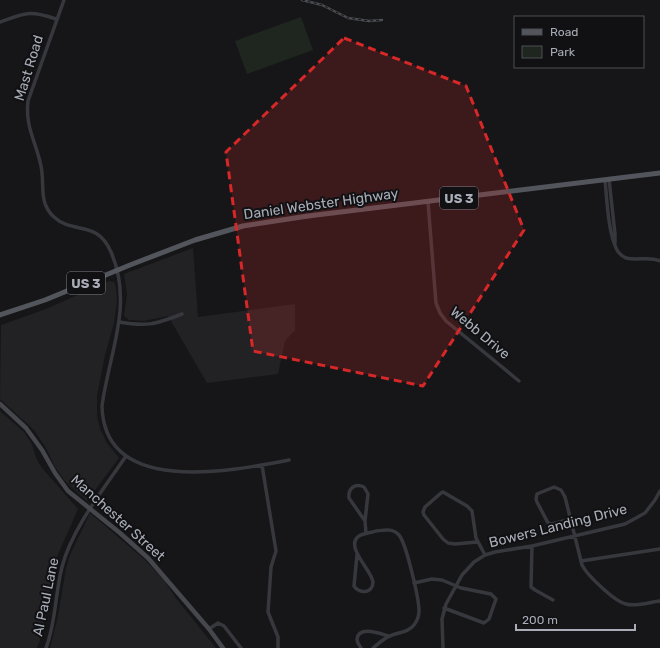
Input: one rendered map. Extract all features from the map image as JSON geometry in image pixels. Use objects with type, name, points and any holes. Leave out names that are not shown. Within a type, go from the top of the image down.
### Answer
[{"type":"main road","name":"Daniel Webster Highway","points":[[0,315],[39,302],[194,240],[243,226],[660,172]]},
{"type":"street","name":"Mast Road","points":[[64,0],[28,101],[26,114],[41,167],[42,197],[46,208],[59,221],[68,225],[91,230],[101,236],[111,252],[117,270],[121,292],[119,322],[103,397],[102,416],[107,434],[112,442],[126,456]]},
{"type":"street","points":[[0,22],[22,14],[31,13],[56,19]]},
{"type":"street","points":[[607,180],[611,233],[618,252],[625,257],[633,259],[651,258],[660,260]]},
{"type":"street","name":"Webb Drive","points":[[428,202],[435,295],[440,313],[446,321],[519,381]]},
{"type":"street","points":[[119,322],[148,325],[182,314]]},
{"type":"street","name":"Manchester Street","points":[[0,404],[26,428],[37,442],[63,485],[148,558],[209,629],[223,648]]},
{"type":"street","points":[[126,456],[134,461],[156,468],[193,472],[220,472],[289,460]]},
{"type":"street","name":"Al Paul Lane","points":[[46,648],[51,632],[64,561],[79,527],[126,456]]},
{"type":"street","points":[[262,465],[276,551],[271,567],[268,612],[278,637],[278,648]]},
{"type":"street","points":[[365,521],[349,498],[350,490],[358,485],[364,487],[368,494],[365,521],[366,534]]},
{"type":"street","points":[[571,520],[552,524],[548,523],[537,502],[536,499],[538,494],[554,487],[561,490],[565,497],[584,569],[621,603],[630,605],[660,601]]},
{"type":"street","name":"Bowers Landing Drive","points":[[443,648],[442,622],[444,608],[455,585],[468,567],[485,555],[532,546],[631,522],[644,513],[655,500],[660,491]]},
{"type":"street","points":[[477,542],[455,544],[445,541],[424,514],[423,512],[425,507],[443,492],[470,508],[473,514],[477,542],[485,555]]},
{"type":"street","points":[[358,555],[354,586],[358,591],[364,592],[372,586],[372,579],[358,555],[355,543],[357,538],[361,535],[389,530],[400,536],[405,546],[419,609],[417,620],[411,628],[389,636],[372,648]]},
{"type":"street","points":[[532,546],[532,587],[553,600]]},
{"type":"street","points":[[581,561],[660,549]]},
{"type":"street","points":[[414,583],[435,579],[445,581],[463,589],[494,596],[496,602],[485,623],[481,623],[444,608]]},
{"type":"street","points":[[209,629],[218,623],[222,624],[241,648]]},
{"type":"street","points":[[361,648],[358,644],[358,638],[360,633],[364,631],[389,636]]},
{"type":"highlighted area","points":[[344,38],[466,86],[524,230],[423,386],[253,351],[226,152]]},
{"type":"shaded area","points":[[193,248],[198,317],[295,304],[295,330],[285,341],[278,374],[207,383],[168,316],[144,321],[129,320],[124,316],[127,294],[124,274]]},
{"type":"shaded area","points":[[109,281],[114,282],[116,287],[117,302],[114,323],[105,355],[97,396],[97,415],[100,429],[107,443],[119,458],[87,501],[64,480],[34,430],[0,399],[1,325],[46,309]]},
{"type":"shaded area","points":[[0,411],[24,432],[32,444],[37,460],[42,468],[78,509],[56,559],[40,640],[37,648],[0,648]]},
{"type":"shaded area","points":[[90,513],[144,559],[164,580],[175,597],[216,648],[50,648],[58,616],[66,568],[70,555]]},
{"type":"green space","points":[[301,17],[313,50],[247,74],[235,41]]},
{"type":"railway","points":[[302,0],[322,5],[348,18],[369,21],[382,20]]}]
